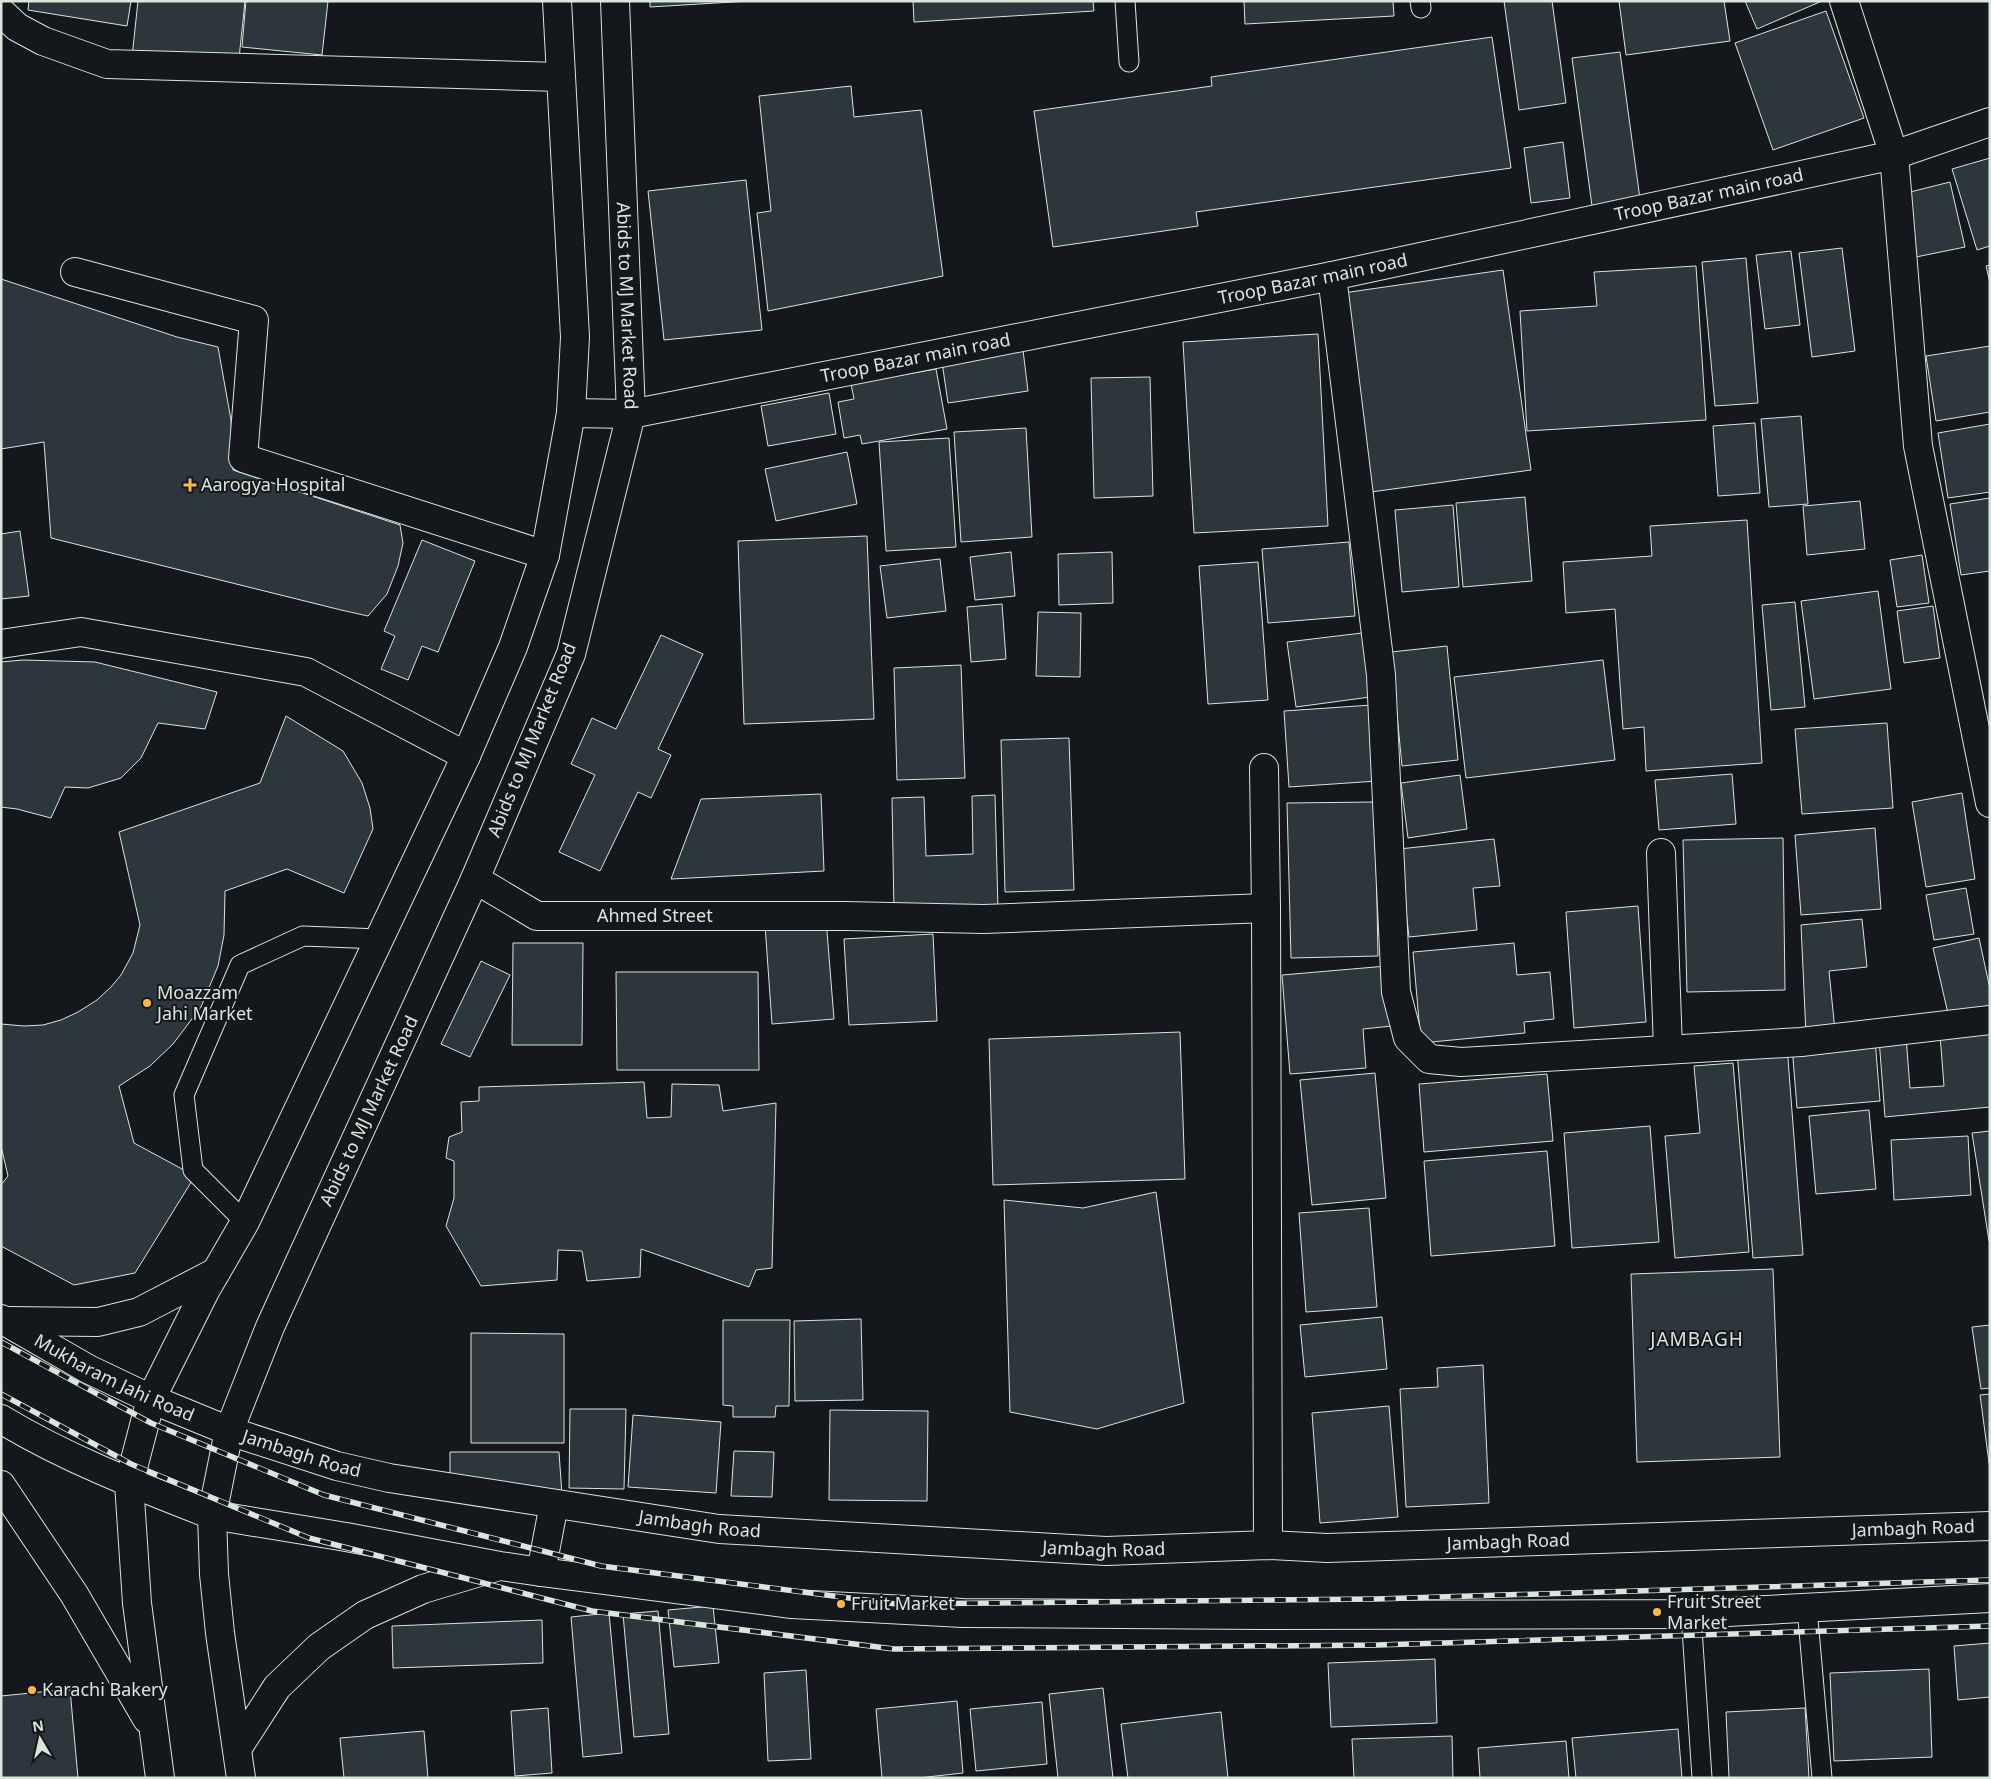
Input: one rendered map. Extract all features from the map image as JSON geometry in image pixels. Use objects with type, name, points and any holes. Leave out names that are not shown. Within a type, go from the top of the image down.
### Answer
[{"type":"main road","points":[[160,1778],[137,1603],[129,1483],[151,1399],[183,1333],[245,1222],[466,756],[513,647],[544,555],[571,413],[575,337],[557,1]]},
{"type":"main road","name":"Abids to MJ Market Road","points":[[241,1778],[220,1633],[214,1574],[212,1514],[228,1431],[274,1318],[475,879],[571,654],[631,414],[615,1]]},
{"type":"main road","points":[[1844,1],[1894,155],[1918,446],[1990,804]]},
{"type":"main road","points":[[1,12],[16,27],[43,41],[107,64],[560,77]]},
{"type":"main road","name":"Troop Bazar main road","points":[[571,413],[631,414],[1332,276],[1894,155],[1990,122]]},
{"type":"main road","points":[[75,272],[254,320],[243,458],[544,555]]},
{"type":"main road","points":[[1332,276],[1381,675],[1396,992],[1408,1038],[1429,1058],[1461,1062],[1801,1042],[1990,1020]]},
{"type":"main road","points":[[1,644],[81,632],[306,672],[466,756]]},
{"type":"main road","points":[[1264,768],[1268,1545]]},
{"type":"main road","points":[[1661,853],[1668,1049]]},
{"type":"main road","name":"Ahmed Street","points":[[475,879],[537,916],[845,916],[984,919],[1266,908]]},
{"type":"main road","points":[[3,1320],[98,1322],[139,1312],[216,1272]]},
{"type":"main road","name":"Mukharam Jahi Road","points":[[3,1320],[88,1369],[151,1399],[228,1431]]},
{"type":"main road","points":[[1,1419],[32,1438],[129,1483],[212,1514],[500,1566],[792,1604],[963,1613],[1262,1615],[1691,1614],[1990,1598]]},
{"type":"main road","name":"Jambagh Road","points":[[228,1431],[337,1466],[388,1478],[719,1530],[1106,1551],[1268,1545],[1327,1548],[1990,1526]]},
{"type":"main road","points":[[1,1485],[74,1594],[154,1731]]},
{"type":"main road","points":[[542,1572],[554,1504]]},
{"type":"main road","points":[[237,1749],[277,1688],[319,1647],[365,1615],[423,1589],[500,1566]]},
{"type":"lane","points":[[1124,1],[1130,62]]},
{"type":"lane","points":[[245,1222],[193,1170],[184,1095],[240,965],[303,936],[379,939]]},
{"type":"lane","points":[[1807,1608],[1822,1778]]},
{"type":"lane","points":[[1691,1614],[1702,1778]]},
{"type":"building","points":[[29,1],[131,1],[127,26],[28,10]]},
{"type":"building","points":[[138,1],[245,1],[238,68],[132,57]]},
{"type":"building","points":[[246,1],[328,1],[322,55],[242,47]]},
{"type":"building","points":[[650,1],[749,1],[650,7]]},
{"type":"building","points":[[913,1],[1093,1],[1094,11],[914,22]]},
{"type":"building","points":[[1244,1],[1393,1],[1394,16],[1245,24]]},
{"type":"building","points":[[1504,1],[1552,1],[1566,103],[1519,110]]},
{"type":"building","points":[[1619,1],[1724,1],[1730,41],[1626,55]]},
{"type":"building","points":[[1745,1],[1822,1],[1757,29]]},
{"type":"building","points":[[1826,11],[1864,118],[1773,150],[1735,43]]},
{"type":"building","points":[[1492,37],[1511,168],[1196,212],[1198,226],[1053,247],[1034,111],[1212,86],[1211,77]]},
{"type":"building","points":[[1620,52],[1640,199],[1592,206],[1572,58]]},
{"type":"building","points":[[851,86],[854,117],[921,110],[943,276],[768,311],[757,213],[771,211],[759,96]]},
{"type":"building","points":[[1563,142],[1570,198],[1531,203],[1524,148]]},
{"type":"building","points":[[1990,158],[1990,246],[1977,250],[1952,169]]},
{"type":"building","points":[[746,180],[762,330],[664,340],[648,191]]},
{"type":"building","points":[[1950,182],[1965,247],[1916,257],[1902,194]]},
{"type":"building","points":[[1842,248],[1855,351],[1812,357],[1799,253]]},
{"type":"building","points":[[1791,251],[1800,325],[1765,329],[1756,255]]},
{"type":"building","points":[[1746,258],[1758,403],[1715,406],[1702,262]]},
{"type":"building","points":[[1990,265],[1990,283],[1986,266]]},
{"type":"building","points":[[1696,266],[1706,420],[1527,431],[1520,311],[1597,306],[1594,272]]},
{"type":"building","points":[[1503,270],[1531,470],[1371,492],[1343,293]]},
{"type":"building","points":[[1,279],[177,337],[218,347],[231,420],[233,470],[400,525],[403,543],[398,566],[387,594],[368,616],[51,538],[44,442],[1,449]]},
{"type":"building","points":[[1318,334],[1328,526],[1194,533],[1183,342]]},
{"type":"building","points":[[1990,346],[1990,412],[1936,421],[1926,356]]},
{"type":"building","points":[[1023,350],[1028,391],[948,403],[942,362]]},
{"type":"building","points":[[936,369],[947,429],[862,444],[860,435],[844,438],[838,402],[854,399],[851,384]]},
{"type":"building","points":[[1150,377],[1153,496],[1094,498],[1091,378]]},
{"type":"building","points":[[829,393],[836,434],[768,446],[761,406]]},
{"type":"building","points":[[1801,416],[1808,504],[1769,507],[1761,419]]},
{"type":"building","points":[[1755,423],[1760,493],[1718,496],[1713,426]]},
{"type":"building","points":[[1990,424],[1990,492],[1948,498],[1938,433]]},
{"type":"building","points":[[1026,428],[1032,537],[961,542],[954,432]]},
{"type":"building","points":[[949,438],[956,547],[886,551],[879,442]]},
{"type":"building","points":[[847,452],[857,504],[776,521],[765,469]]},
{"type":"building","points":[[1525,497],[1532,581],[1463,587],[1456,503]]},
{"type":"building","points":[[1990,498],[1990,571],[1961,575],[1950,504]]},
{"type":"building","points":[[1860,501],[1865,549],[1807,555],[1803,506]]},
{"type":"building","points":[[1453,505],[1459,587],[1402,592],[1395,510]]},
{"type":"building","points":[[1747,520],[1762,763],[1646,771],[1644,727],[1623,729],[1615,609],[1566,613],[1563,562],[1652,556],[1650,526]]},
{"type":"building","points":[[20,531],[29,596],[1,599],[1,534]]},
{"type":"building","points":[[867,536],[874,719],[744,724],[738,541]]},
{"type":"building","points":[[422,540],[475,561],[438,652],[422,646],[408,680],[381,669],[395,636],[384,631]]},
{"type":"building","points":[[1349,542],[1355,616],[1268,623],[1262,549]]},
{"type":"building","points":[[1011,552],[1015,596],[975,600],[970,557]]},
{"type":"building","points":[[1112,552],[1113,603],[1059,605],[1058,554]]},
{"type":"building","points":[[1922,555],[1929,603],[1897,607],[1890,560]]},
{"type":"building","points":[[940,559],[946,611],[887,618],[880,566]]},
{"type":"building","points":[[1258,562],[1268,700],[1208,704],[1199,566]]},
{"type":"building","points":[[1878,591],[1891,689],[1814,699],[1801,601]]},
{"type":"building","points":[[1795,602],[1805,707],[1771,710],[1762,605]]},
{"type":"building","points":[[1002,604],[1006,659],[971,662],[967,607]]},
{"type":"building","points":[[1933,606],[1940,658],[1904,663],[1897,611]]},
{"type":"building","points":[[1038,612],[1081,613],[1080,677],[1036,676]]},
{"type":"building","points":[[1362,633],[1370,697],[1296,707],[1287,642]]},
{"type":"building","points":[[661,635],[703,654],[658,749],[671,755],[651,798],[638,792],[600,871],[559,852],[595,775],[571,764],[592,718],[616,729]]},
{"type":"building","points":[[1447,646],[1458,760],[1402,766],[1391,652]]},
{"type":"building","points":[[23,660],[95,662],[217,692],[205,729],[158,723],[141,758],[121,778],[88,788],[65,787],[51,818],[1,807],[1,662]]},
{"type":"building","points":[[1603,660],[1615,760],[1466,778],[1454,677]]},
{"type":"building","points":[[961,665],[965,778],[897,780],[894,668]]},
{"type":"building","points":[[1372,705],[1377,781],[1289,787],[1284,711]]},
{"type":"building","name":"Moazzam Jahi Market","points":[[286,716],[343,751],[362,783],[370,808],[373,829],[344,893],[287,869],[225,891],[224,935],[218,966],[201,1007],[173,1044],[150,1066],[119,1086],[134,1143],[195,1176],[135,1273],[74,1285],[1,1246],[1,1185],[8,1176],[1,1146],[1,1024],[43,1025],[61,1020],[97,1000],[111,987],[121,975],[133,953],[140,925],[119,832],[260,783]]},
{"type":"building","points":[[1887,723],[1893,808],[1802,814],[1795,729]]},
{"type":"building","points":[[1069,738],[1074,890],[1005,892],[1001,740]]},
{"type":"building","points":[[1732,774],[1736,824],[1659,830],[1655,780]]},
{"type":"building","points":[[1460,775],[1467,829],[1408,838],[1401,783]]},
{"type":"building","points":[[1962,793],[1975,879],[1926,887],[1912,802]]},
{"type":"building","points":[[821,794],[824,871],[671,879],[701,799]]},
{"type":"building","points":[[995,795],[998,909],[894,912],[892,798],[924,797],[926,856],[973,854],[972,796]]},
{"type":"building","points":[[1375,802],[1378,956],[1291,958],[1287,803]]},
{"type":"building","points":[[1875,828],[1881,909],[1801,915],[1795,835]]},
{"type":"building","points":[[1783,838],[1785,990],[1687,992],[1683,840]]},
{"type":"building","points":[[1494,839],[1500,886],[1473,888],[1477,930],[1409,937],[1399,849]]},
{"type":"building","points":[[1966,888],[1974,934],[1934,940],[1926,895]]},
{"type":"building","points":[[1638,906],[1646,1022],[1574,1028],[1566,912]]},
{"type":"building","points":[[826,919],[834,1019],[772,1024],[765,925]]},
{"type":"building","points":[[1862,919],[1867,967],[1829,971],[1835,1031],[1806,1034],[1801,925]]},
{"type":"building","points":[[933,934],[937,1021],[849,1025],[844,939]]},
{"type":"building","points":[[1979,938],[1990,989],[1990,1010],[1949,1018],[1933,948]]},
{"type":"building","points":[[513,943],[583,943],[582,1045],[512,1045]]},
{"type":"building","points":[[1514,943],[1517,975],[1550,972],[1554,1019],[1524,1022],[1525,1033],[1421,1043],[1413,952]]},
{"type":"building","points":[[481,961],[510,975],[470,1057],[441,1044]]},
{"type":"building","points":[[1387,966],[1392,1026],[1363,1029],[1366,1068],[1290,1074],[1282,975]]},
{"type":"building","points":[[616,972],[758,972],[759,1070],[617,1070]]},
{"type":"building","points":[[1990,1031],[1990,1107],[1885,1117],[1879,1039],[1906,1037],[1910,1088],[1944,1086],[1940,1035]]},
{"type":"building","points":[[1180,1032],[1185,1179],[993,1185],[989,1039]]},
{"type":"building","points":[[1875,1039],[1880,1101],[1797,1108],[1792,1046]]},
{"type":"building","points":[[1787,1046],[1803,1255],[1753,1258],[1737,1050]]},
{"type":"building","points":[[1733,1063],[1749,1252],[1675,1258],[1665,1136],[1700,1133],[1694,1066]]},
{"type":"building","points":[[1375,1073],[1386,1198],[1312,1205],[1300,1080]]},
{"type":"building","points":[[1547,1074],[1553,1141],[1424,1152],[1419,1084]]},
{"type":"building","points":[[644,1082],[647,1118],[671,1117],[672,1084],[719,1085],[723,1111],[776,1103],[772,1268],[756,1270],[749,1287],[641,1249],[640,1277],[587,1281],[582,1251],[558,1250],[557,1280],[481,1286],[446,1226],[454,1198],[454,1161],[446,1158],[449,1137],[462,1132],[461,1102],[479,1101],[479,1087]]},
{"type":"building","points":[[1869,1110],[1876,1189],[1816,1194],[1809,1116]]},
{"type":"building","points":[[1650,1126],[1659,1242],[1572,1248],[1564,1133]]},
{"type":"building","points":[[1990,1131],[1990,1241],[1989,1241],[1972,1133]]},
{"type":"building","points":[[1968,1136],[1971,1195],[1894,1200],[1891,1140]]},
{"type":"building","points":[[1547,1151],[1555,1246],[1431,1256],[1424,1161]]},
{"type":"building","points":[[1156,1192],[1184,1403],[1097,1429],[1010,1412],[1004,1200],[1083,1208]]},
{"type":"building","points":[[1369,1208],[1377,1307],[1306,1312],[1299,1213]]},
{"type":"building","points":[[1773,1269],[1780,1457],[1637,1462],[1631,1274]]},
{"type":"building","points":[[1382,1317],[1387,1369],[1305,1377],[1300,1325]]},
{"type":"building","points":[[861,1319],[863,1400],[795,1401],[794,1321]]},
{"type":"building","points":[[723,1320],[790,1320],[789,1406],[776,1406],[775,1417],[733,1417],[733,1406],[723,1405]]},
{"type":"building","points":[[1990,1325],[1990,1388],[1981,1389],[1972,1327]]},
{"type":"building","points":[[471,1333],[564,1334],[564,1443],[471,1443]]},
{"type":"building","points":[[1483,1365],[1489,1503],[1406,1507],[1400,1389],[1438,1387],[1437,1368]]},
{"type":"building","points":[[1990,1394],[1990,1470],[1980,1395]]},
{"type":"building","points":[[1389,1406],[1398,1517],[1320,1523],[1312,1413]]},
{"type":"building","points":[[570,1409],[626,1409],[624,1489],[569,1488]]},
{"type":"building","points":[[830,1410],[928,1411],[927,1501],[829,1500]]},
{"type":"building","points":[[633,1415],[721,1422],[716,1493],[628,1487]]},
{"type":"building","points":[[734,1451],[774,1452],[772,1497],[731,1496]]},
{"type":"building","points":[[450,1452],[559,1452],[562,1495],[450,1478]]},
{"type":"building","points":[[713,1606],[719,1663],[674,1667],[668,1610]]},
{"type":"building","points":[[658,1611],[669,1734],[634,1737],[623,1614]]},
{"type":"building","points":[[609,1613],[622,1753],[583,1757],[571,1617]]},
{"type":"building","points":[[542,1620],[543,1663],[393,1668],[392,1626]]},
{"type":"building","points":[[1990,1643],[1990,1697],[1958,1700],[1954,1646]]},
{"type":"building","points":[[1435,1659],[1437,1723],[1331,1727],[1328,1663]]},
{"type":"building","points":[[1929,1669],[1932,1757],[1834,1761],[1830,1673]]},
{"type":"building","points":[[806,1670],[811,1759],[768,1761],[764,1673]]},
{"type":"building","points":[[1103,1688],[1113,1778],[1058,1778],[1049,1694]]},
{"type":"building","points":[[70,1689],[78,1778],[1,1778],[1,1696]]},
{"type":"building","points":[[957,1701],[963,1773],[918,1778],[882,1778],[876,1709]]},
{"type":"building","points":[[1042,1702],[1047,1764],[976,1771],[970,1709]]},
{"type":"building","points":[[548,1708],[552,1773],[515,1776],[511,1711]]},
{"type":"building","points":[[1805,1708],[1809,1778],[1729,1778],[1726,1712]]},
{"type":"building","points":[[1221,1712],[1228,1778],[1128,1778],[1121,1724]]},
{"type":"building","points":[[1678,1729],[1682,1778],[1576,1778],[1572,1738]]},
{"type":"building","points":[[424,1731],[428,1778],[344,1778],[340,1738]]},
{"type":"building","points":[[1452,1736],[1453,1778],[1354,1778],[1352,1739]]},
{"type":"building","points":[[1566,1741],[1569,1778],[1480,1778],[1478,1748]]},
{"type":"railway","points":[[1,1342],[151,1423],[324,1495],[601,1566],[896,1604],[1376,1599],[1990,1580]]},
{"type":"railway","points":[[1,1394],[131,1464],[309,1538],[592,1611],[894,1649],[1377,1645],[1990,1626]]},
{"type":"place","name":"Aarogya Hospital","points":[[190,485]]},
{"type":"place","name":"Moazzam Jahi Market","points":[[147,1003]]},
{"type":"place","name":"Fruit Market","points":[[841,1604]]},
{"type":"place","name":"Fruit Street Market","points":[[1657,1612]]},
{"type":"place","name":"Karachi Bakery","points":[[32,1690]]},
{"type":"district","name":"JAMBAGH","points":[[1697,1339]]}]
